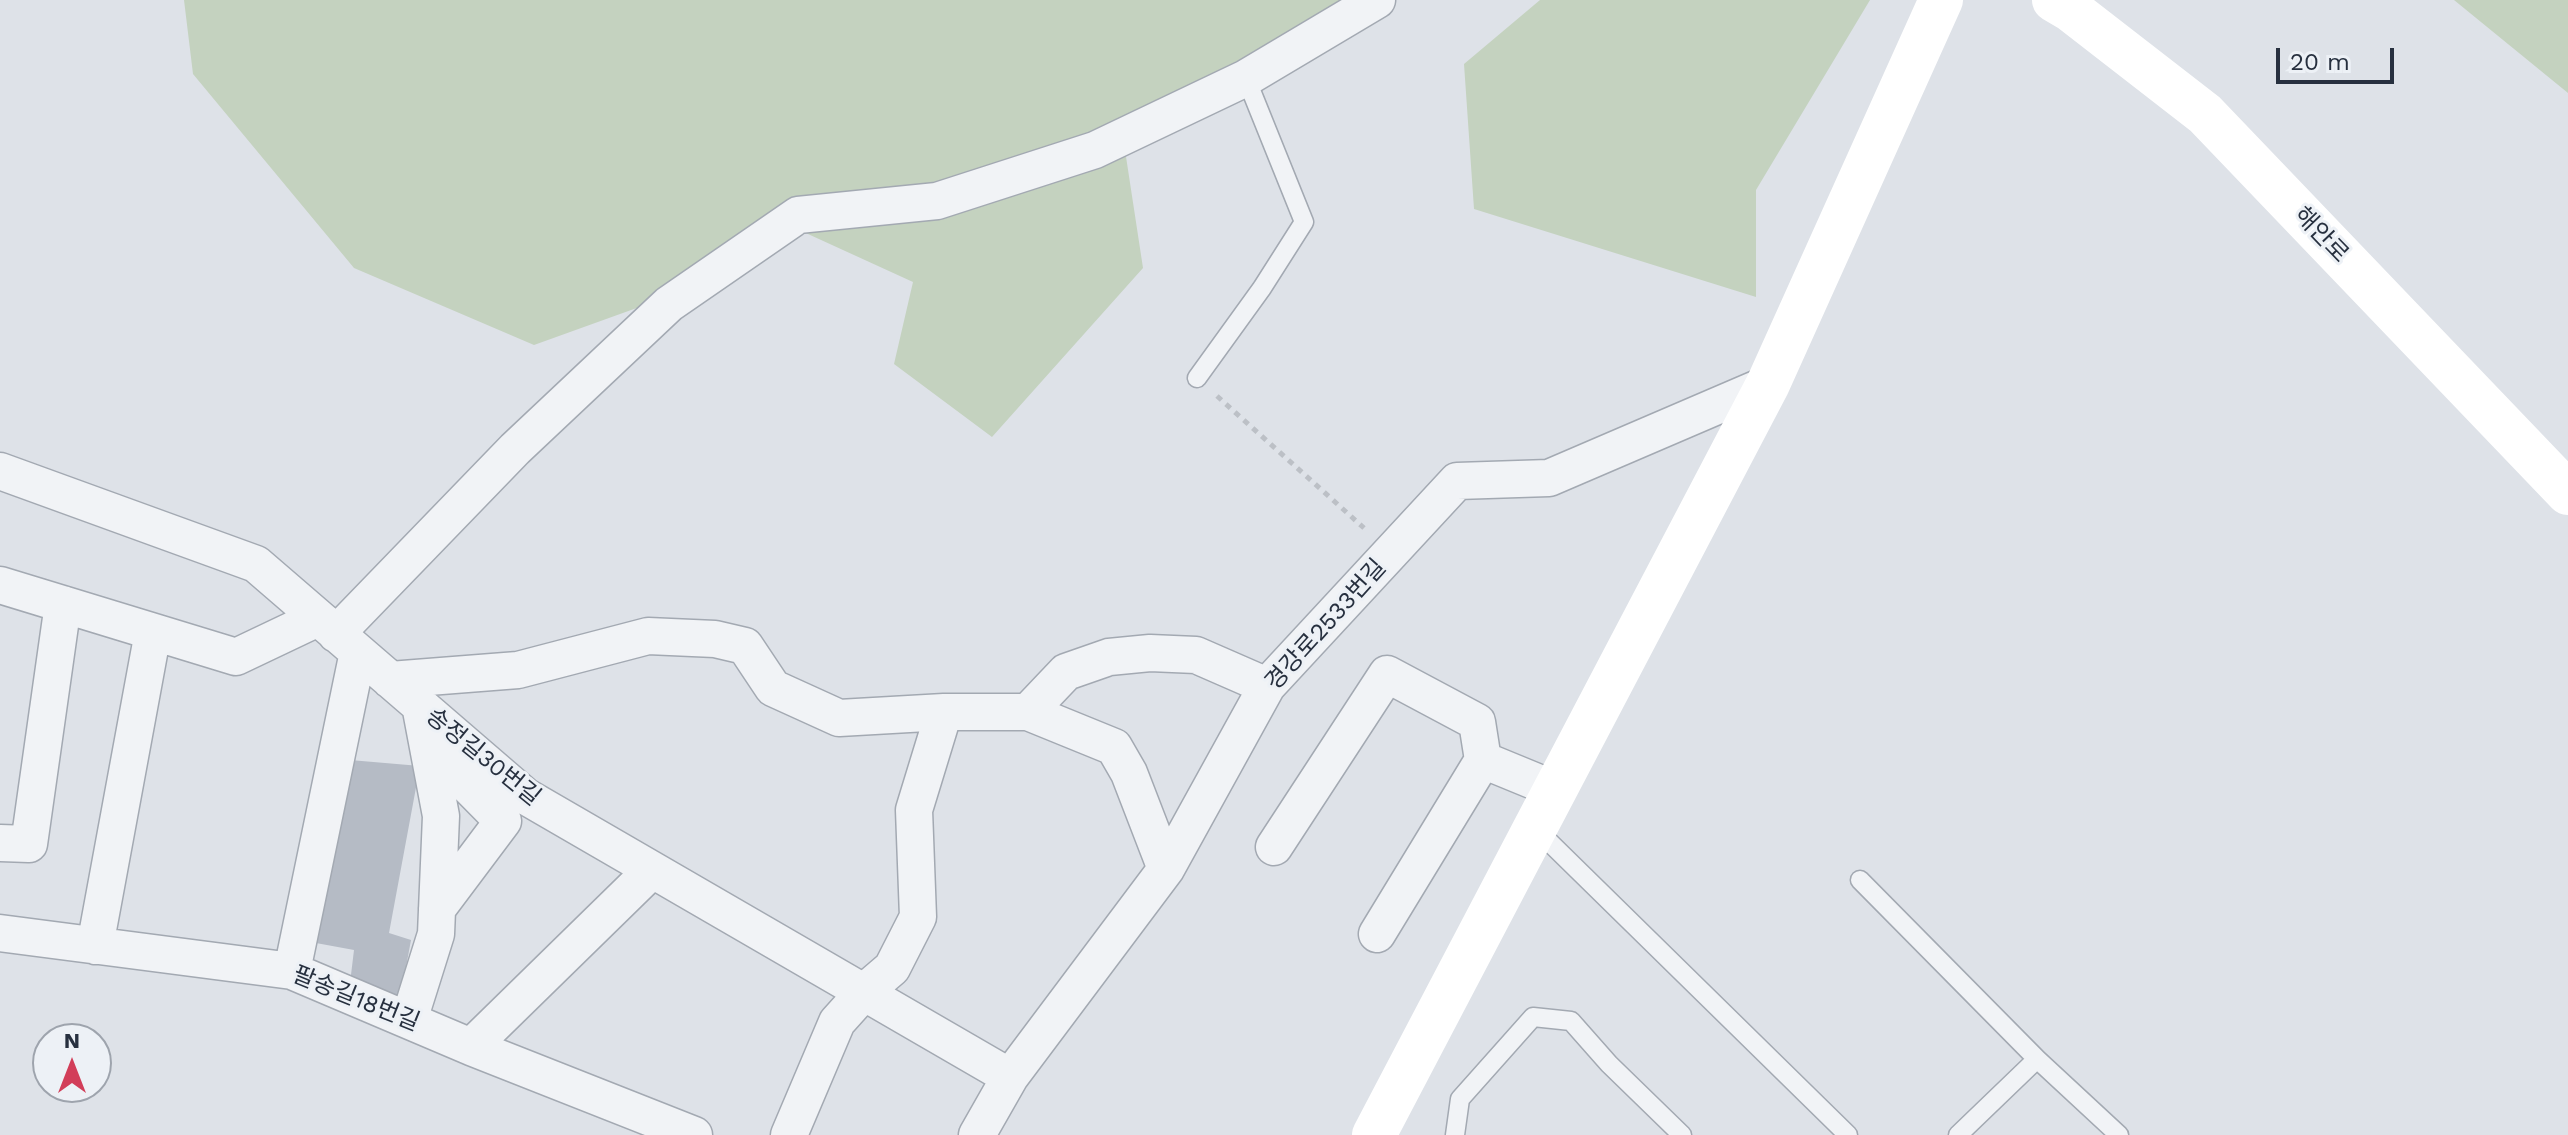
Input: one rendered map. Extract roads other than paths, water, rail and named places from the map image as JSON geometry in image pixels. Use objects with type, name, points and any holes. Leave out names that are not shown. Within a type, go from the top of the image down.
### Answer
[{"type":"street","points":[[0,585],[236,657],[337,635],[515,449],[669,304],[798,215],[937,201],[1095,150],[1246,78],[1377,0]]},
{"type":"street","points":[[1374,1135],[1768,384],[1941,0]]},
{"type":"street","name":"해안로","points":[[2054,0],[2205,114],[2568,493]]},
{"type":"street","name":"경강로2533번길","points":[[977,1135],[1010,1077],[1166,869],[1267,686],[1457,481],[1549,478],[1768,384]]},
{"type":"street","name":"송정길30번길","points":[[0,471],[256,564],[525,796],[1010,1077]]},
{"type":"street","points":[[0,843],[29,844],[63,604]]},
{"type":"street","points":[[95,946],[153,632]]},
{"type":"street","points":[[292,971],[337,635]]},
{"type":"street","points":[[390,680],[518,670],[648,636],[715,639],[745,646],[773,688],[839,718],[944,712],[1028,712],[1114,747],[1129,773],[1166,869]]},
{"type":"street","points":[[1028,712],[1066,672],[1109,657],[1150,653],[1196,655],[1267,686]]},
{"type":"street","points":[[1274,847],[1387,674],[1477,722],[1483,760],[1377,934]]},
{"type":"street","points":[[409,1020],[436,934],[441,816],[420,705]]},
{"type":"street","points":[[789,1135],[837,1022],[864,992],[892,968],[918,917],[914,810],[944,712]]},
{"type":"street","points":[[428,745],[503,821],[437,909]]},
{"type":"street","points":[[1483,760],[1556,790]]},
{"type":"street","points":[[471,1047],[652,870]]},
{"type":"street","name":"팔송길18번길","points":[[0,933],[292,971],[471,1047],[694,1135]]},
{"type":"lane","points":[[1197,378],[1262,288],[1304,222],[1246,78]]},
{"type":"lane","points":[[1535,829],[1848,1135]]},
{"type":"lane","points":[[1860,880],[2037,1059],[2119,1135]]},
{"type":"lane","points":[[1455,1135],[1460,1099],[1533,1017],[1571,1021],[1609,1064],[1682,1135]]},
{"type":"lane","points":[[1958,1135],[2037,1059]]}]
